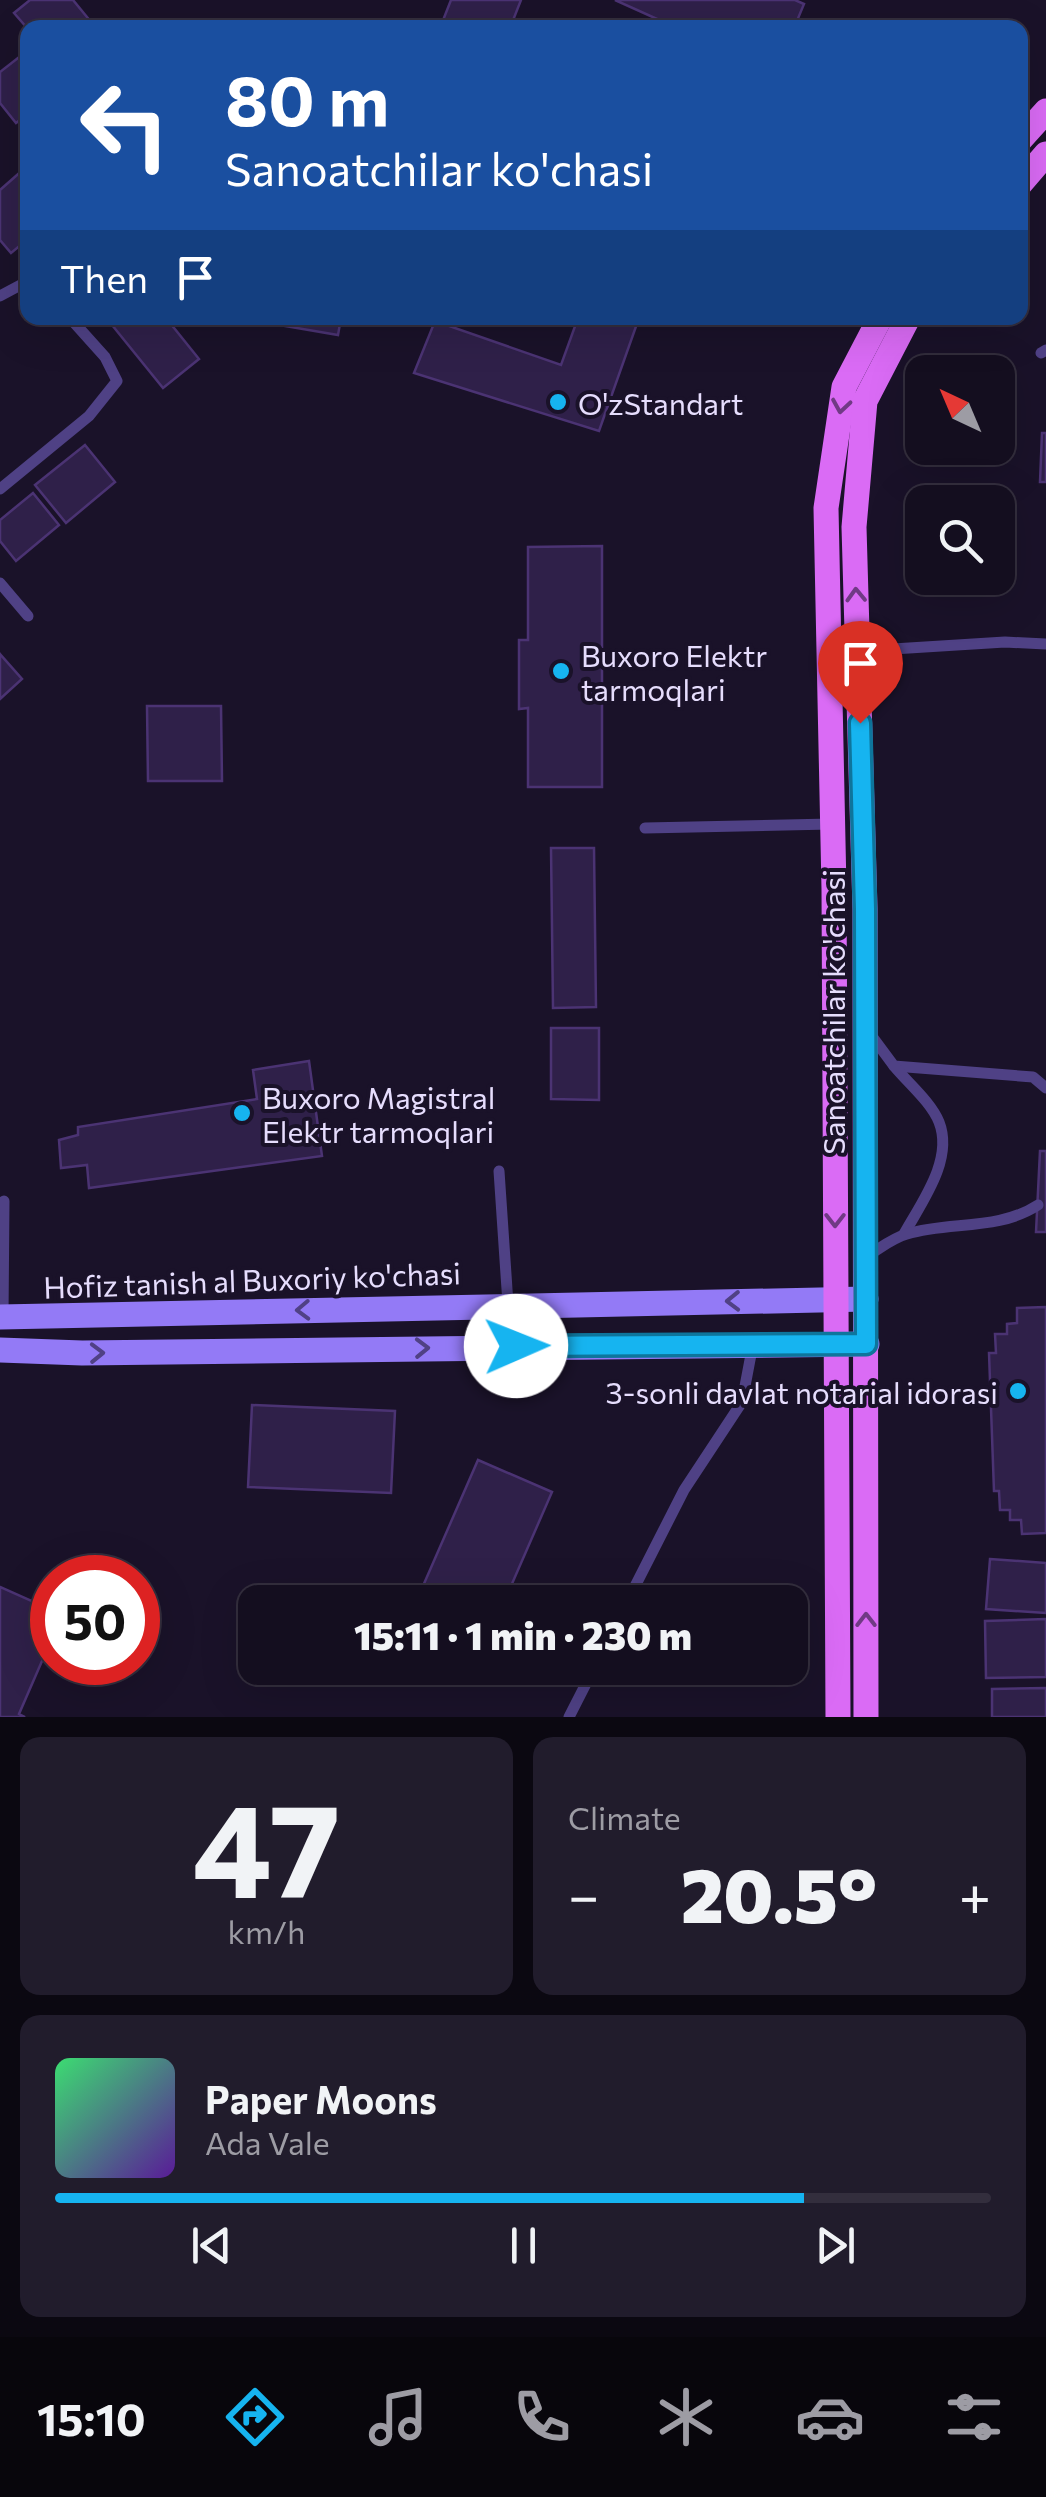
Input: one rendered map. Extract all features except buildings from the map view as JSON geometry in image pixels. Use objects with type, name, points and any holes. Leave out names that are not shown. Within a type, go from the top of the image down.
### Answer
[{"type":"main road","points":[[1028,131],[1046,111]]},
{"type":"main road","points":[[1028,175],[1046,154]]},
{"type":"main road","name":"Sanoatchilar ko'chasi","points":[[838,1717],[833,824],[826,508],[844,387],[876,325]]},
{"type":"main road","name":"Sanoatchilar ko'chasi","points":[[866,1717],[865,1028],[854,527],[865,400],[904,325]]},
{"type":"main road","name":"Hofiz tanish al Buxoriy ko'chasi","points":[[2,1317],[866,1299]]},
{"type":"main road","points":[[0,1350],[82,1353],[753,1342],[866,1344]]},
{"type":"lane","points":[[0,488],[89,416],[117,381],[104,357],[76,325]]},
{"type":"lane","points":[[0,584],[28,616]]},
{"type":"lane","points":[[829,653],[1005,642],[1046,644]]},
{"type":"lane","points":[[646,828],[833,824]]},
{"type":"lane","points":[[865,1028],[940,1123],[942,1142],[937,1174],[904,1234]]},
{"type":"lane","points":[[894,1066],[1032,1076],[1046,1088]]},
{"type":"lane","points":[[498,1172],[508,1304]]},
{"type":"lane","points":[[2,1317],[4,1201]]},
{"type":"lane","points":[[865,1258],[904,1234],[1000,1221],[1038,1206]]},
{"type":"lane","points":[[636,1585],[684,1490],[742,1402],[753,1342]]},
{"type":"lane","points":[[569,1717],[585,1685]]},
{"type":"place","name":"O'zStandart","points":[[558,402]]},
{"type":"place","name":"Buxoro Elektr tarmoqlari","points":[[561,671]]},
{"type":"place","name":"Buxoro Magistral Elektr tarmoqlari","points":[[242,1113]]},
{"type":"place","name":"3-sonli davlat notarial idorasi","points":[[1018,1391]]},
{"type":"route","points":[[516,1346],[866,1344],[865,909],[860,723]]}]
